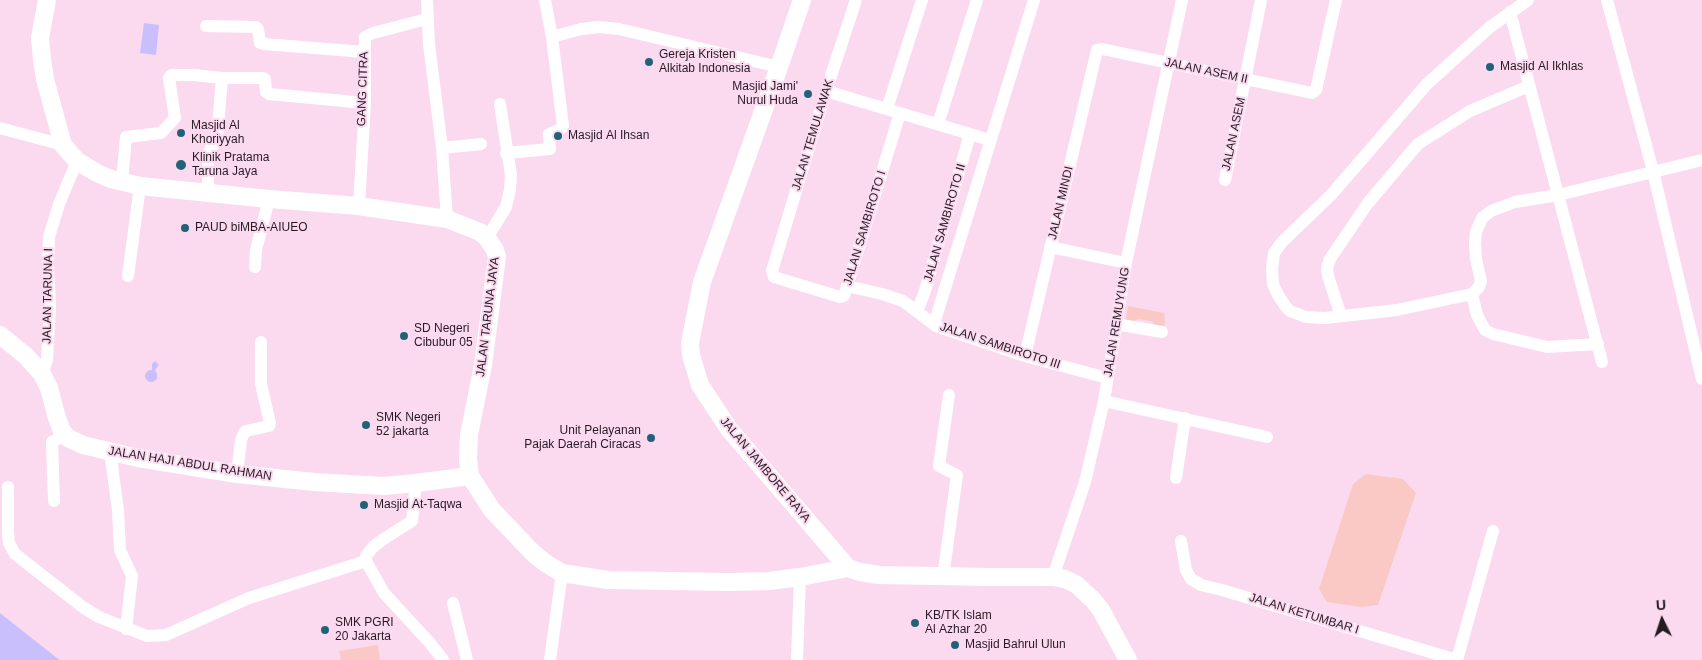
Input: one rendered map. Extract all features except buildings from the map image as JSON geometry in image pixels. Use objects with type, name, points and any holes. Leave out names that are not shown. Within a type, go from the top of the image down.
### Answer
[{"type":"street","name":"JALAN TARUNA JAYA","points":[[47,0],[40,48],[45,79],[63,145],[77,161],[97,173],[140,186],[268,200],[359,206],[447,218],[480,232],[487,238],[497,257],[483,365],[469,435],[468,459],[470,476],[492,510],[534,554],[562,573],[608,580],[769,581],[848,568]]},
{"type":"street","points":[[427,0],[427,19],[442,148],[447,218]]},
{"type":"street","points":[[506,153],[550,149],[549,134],[561,129],[563,122],[552,37],[545,0]]},
{"type":"street","name":"JALAN JAMBORE RAYA","points":[[802,0],[702,282],[690,343],[700,385],[729,429],[848,568]]},
{"type":"street","name":"JALAN TEMULAWAK","points":[[772,271],[826,91],[856,0]]},
{"type":"street","points":[[887,110],[922,0]]},
{"type":"street","points":[[938,124],[977,0]]},
{"type":"street","name":"JALAN SAMBIROTO III","points":[[1034,0],[934,324],[1025,356],[1107,378]]},
{"type":"street","name":"JALAN REMUYUNG","points":[[1053,577],[1085,482],[1104,401],[1126,263],[1182,0]]},
{"type":"street","name":"JALAN ASEM","points":[[1225,180],[1261,0]]},
{"type":"street","name":"JALAN ASEM II","points":[[1097,50],[1102,49],[1312,93],[1316,91],[1336,0]]},
{"type":"street","points":[[1528,0],[1465,48],[1427,84],[1352,172],[1282,242],[1272,258],[1274,284],[1278,295],[1286,307],[1306,317],[1325,318],[1418,306],[1472,294],[1478,289],[1481,281],[1476,259],[1476,232],[1482,218],[1491,211],[1515,202],[1558,195],[1702,160]]},
{"type":"street","points":[[1607,0],[1654,171],[1702,379]]},
{"type":"street","points":[[1510,12],[1602,362]]},
{"type":"street","name":"GANG CITRA","points":[[359,206],[367,35],[427,19]]},
{"type":"street","points":[[206,26],[256,27],[258,29],[259,41],[262,44],[365,52]]},
{"type":"street","points":[[552,37],[582,29],[599,27],[619,29],[779,67]]},
{"type":"street","name":"JALAN MINDI","points":[[1025,356],[1097,50]]},
{"type":"street","points":[[122,182],[126,137],[162,133],[175,118],[170,76],[264,78],[266,92],[269,94],[365,103]]},
{"type":"street","points":[[208,194],[208,153],[216,140],[222,78]]},
{"type":"street","points":[[1341,316],[1327,268],[1330,259],[1368,203],[1418,144],[1470,111],[1529,86]]},
{"type":"street","points":[[826,91],[990,140]]},
{"type":"street","points":[[487,238],[506,208],[510,196],[511,175],[506,153],[500,104]]},
{"type":"street","name":"JALAN SAMBIROTO I","points":[[772,271],[774,277],[840,297],[844,296],[900,113]]},
{"type":"street","points":[[0,128],[63,145]]},
{"type":"street","name":"JALAN SAMBIROTO II","points":[[917,311],[924,294],[970,134]]},
{"type":"street","points":[[442,148],[481,144]]},
{"type":"street","name":"JALAN TARUNA I","points":[[42,374],[47,360],[50,306],[49,237],[59,204],[77,161]]},
{"type":"street","points":[[128,276],[140,186]]},
{"type":"street","points":[[255,267],[256,250],[268,200]]},
{"type":"street","points":[[1050,247],[1126,263]]},
{"type":"street","points":[[847,286],[903,301],[934,324]]},
{"type":"street","points":[[1472,294],[1477,315],[1485,330],[1493,334],[1548,347],[1598,344]]},
{"type":"street","points":[[1116,324],[1162,332]]},
{"type":"street","points":[[0,335],[26,356],[42,374],[49,388],[59,425],[65,435],[52,444],[54,501]]},
{"type":"street","points":[[237,474],[244,433],[269,426],[270,423],[261,384],[261,342]]},
{"type":"street","points":[[943,576],[957,475],[939,466],[949,395]]},
{"type":"street","points":[[1104,401],[1267,436]]},
{"type":"street","points":[[1176,478],[1185,418]]},
{"type":"street","name":"JALAN HAJI ABDUL RAHMAN","points":[[65,435],[84,445],[138,458],[237,474],[333,484],[384,486],[470,476]]},
{"type":"street","points":[[110,451],[118,510],[120,550],[132,576],[126,629]]},
{"type":"street","points":[[416,483],[412,521],[372,548],[366,556],[366,561],[381,587],[443,660]]},
{"type":"street","points":[[8,487],[9,543],[15,554],[84,608],[99,617],[147,636],[166,635],[249,598],[366,561]]},
{"type":"street","points":[[1457,660],[1493,531]]},
{"type":"street","name":"JALAN KETUMBAR I","points":[[1181,541],[1186,570],[1191,578],[1201,585],[1232,592],[1457,660]]},
{"type":"street","points":[[848,568],[879,575],[1053,577],[1070,581],[1077,585],[1101,610],[1128,660]]},
{"type":"street","points":[[550,660],[562,573]]},
{"type":"street","points":[[797,660],[800,577]]},
{"type":"street","points":[[453,603],[468,660]]},
{"type":"shaded area","points":[[144,23],[159,25],[156,55],[140,53]]},
{"type":"shaded area","points":[[1128,306],[1164,313],[1165,322],[1163,328],[1156,328],[1152,321],[1138,319],[1125,323]]},
{"type":"shaded area","points":[[155,361],[159,365],[155,370],[157,379],[149,382],[145,378],[145,374],[152,370],[152,364]]},
{"type":"shaded area","points":[[1366,474],[1403,479],[1416,493],[1378,605],[1361,607],[1327,602],[1319,589],[1353,484]]},
{"type":"shaded area","points":[[0,613],[57,658],[60,660],[0,660]]},
{"type":"shaded area","points":[[378,645],[380,660],[341,660],[339,651]]},
{"type":"place","name":"Gereja Kristen Alkitab Indonesia","points":[[649,62]]},
{"type":"place","name":"Masjid Al Ikhlas","points":[[1490,67]]},
{"type":"place","name":"Masjid Jami' Nurul Huda","points":[[808,94]]},
{"type":"place","name":"Masjid Al Khoriyyah","points":[[181,133]]},
{"type":"place","name":"Masjid Al Ihsan","points":[[558,136]]},
{"type":"place","name":"Klinik Pratama Taruna Jaya","points":[[181,165]]},
{"type":"place","name":"PAUD biMBA-AIUEO","points":[[185,228]]},
{"type":"place","name":"SD Negeri Cibubur 05","points":[[404,336]]},
{"type":"place","name":"SMK Negeri 52 jakarta","points":[[366,425]]},
{"type":"place","name":"Unit Pelayanan Pajak Daerah Ciracas","points":[[651,438]]},
{"type":"place","name":"Masjid At-Taqwa","points":[[364,505]]},
{"type":"place","name":"KB/TK Islam Al Azhar 20","points":[[915,623]]},
{"type":"place","name":"SMK PGRI 20 Jakarta","points":[[325,630]]},
{"type":"place","name":"Masjid Bahrul Ulun","points":[[955,645]]}]
